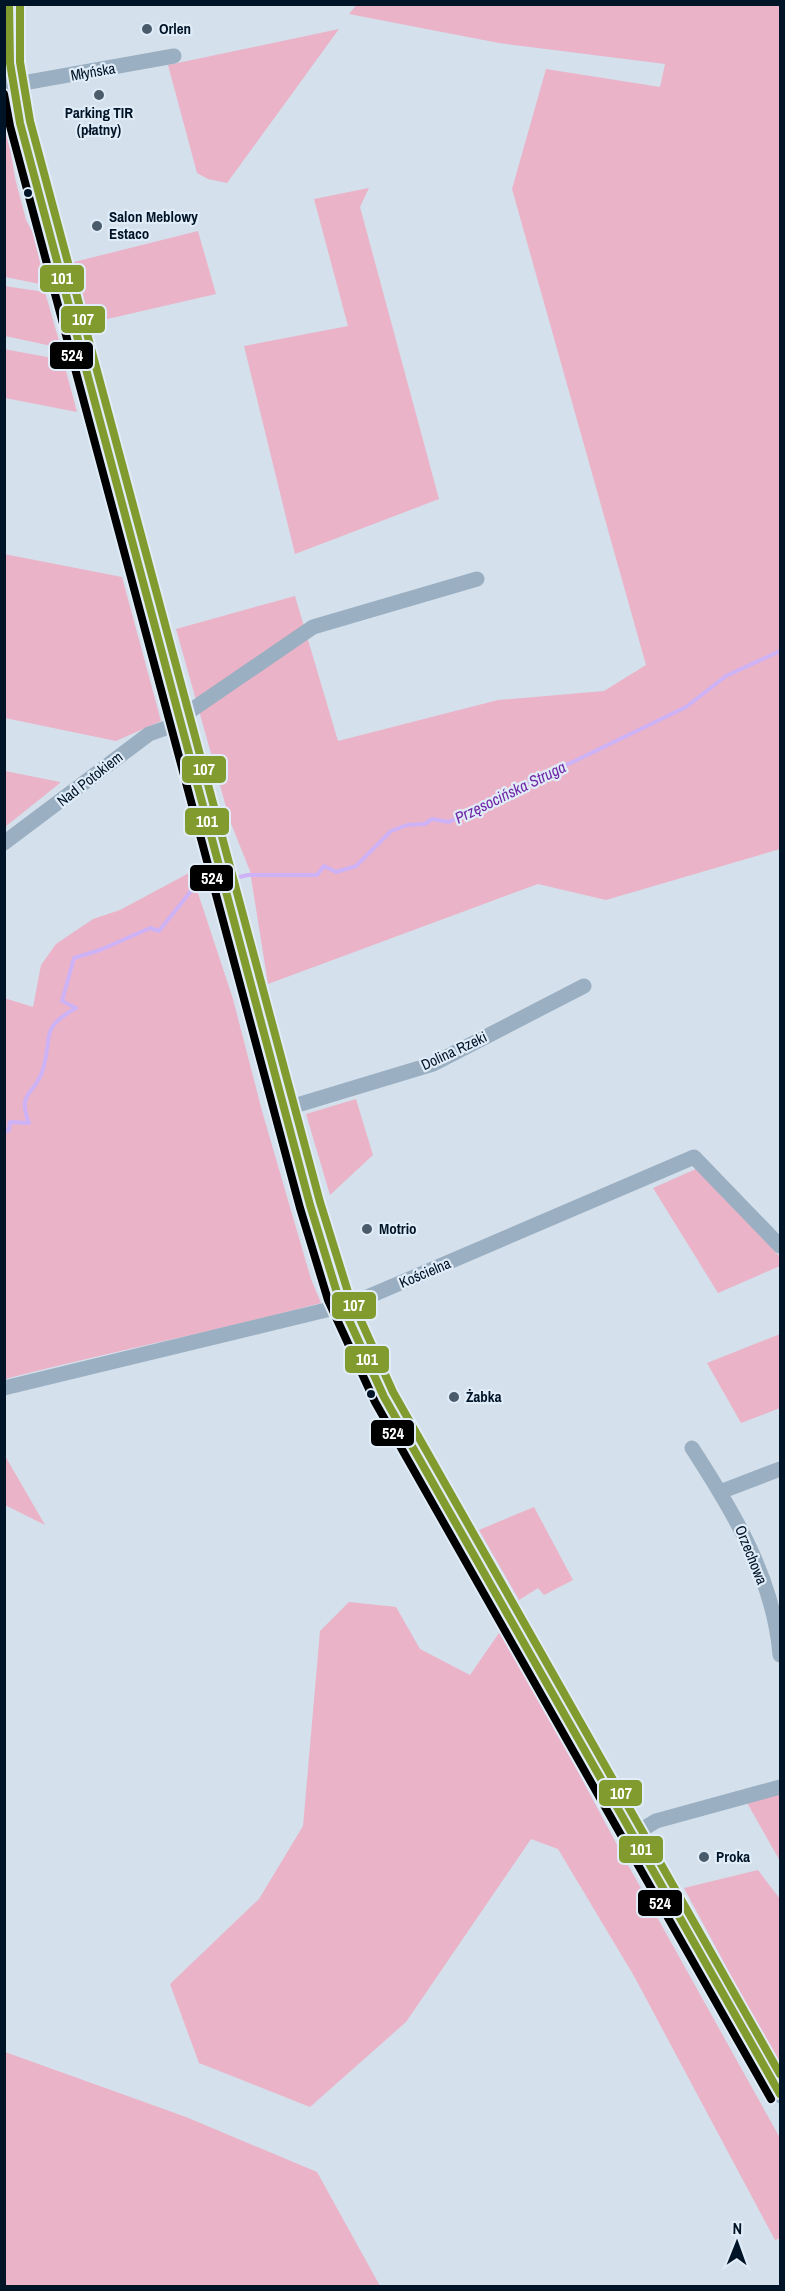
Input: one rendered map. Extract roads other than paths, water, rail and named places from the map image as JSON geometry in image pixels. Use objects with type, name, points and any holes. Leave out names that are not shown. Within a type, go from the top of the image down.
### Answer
[{"type":"street","points":[[9,4],[9,75],[20,123],[284,1109],[319,1237],[342,1306],[380,1388],[780,2094]]},
{"type":"street","name":"Młyńska","points":[[9,75],[174,56]]},
{"type":"street","points":[[180,723],[193,709],[313,627],[477,579]]},
{"type":"street","name":"Nad Potokiem","points":[[4,843],[149,734],[180,723]]},
{"type":"street","name":"Dolina Rzeki","points":[[284,1109],[433,1064],[584,987]]},
{"type":"street","name":"Kościelna","points":[[4,1388],[342,1306],[694,1157],[780,1246]]},
{"type":"street","name":"Orzechowa","points":[[692,1448],[744,1532],[778,1625],[780,1655]]},
{"type":"street","points":[[720,1492],[780,1469]]},
{"type":"street","points":[[633,1835],[656,1821],[780,1787]]},
{"type":"waterway","name":"Przęsocińska Struga","points":[[235,878],[248,875],[317,875],[324,866],[336,872],[356,866],[391,831],[407,825],[425,824],[432,819],[449,822],[686,707],[726,676],[780,651]]},
{"type":"waterway","name":"Przęsocińska Struga","points":[[4,1132],[9,1130],[10,1122],[29,1123],[26,1099],[43,1069],[49,1034],[64,1015],[76,1008],[62,1001],[74,958],[100,950],[150,928],[159,931],[195,886],[207,884]]},
{"type":"place","name":"Orlen","points":[[147,29]]},
{"type":"place","name":"Parking TIR (płatny)","points":[[99,95]]},
{"type":"place","name":"Salon Meblowy Estaco","points":[[97,226]]},
{"type":"place","name":"Motrio","points":[[367,1229]]},
{"type":"place","name":"Żabka","points":[[454,1397]]},
{"type":"place","name":"Proka","points":[[704,1857]]}]
